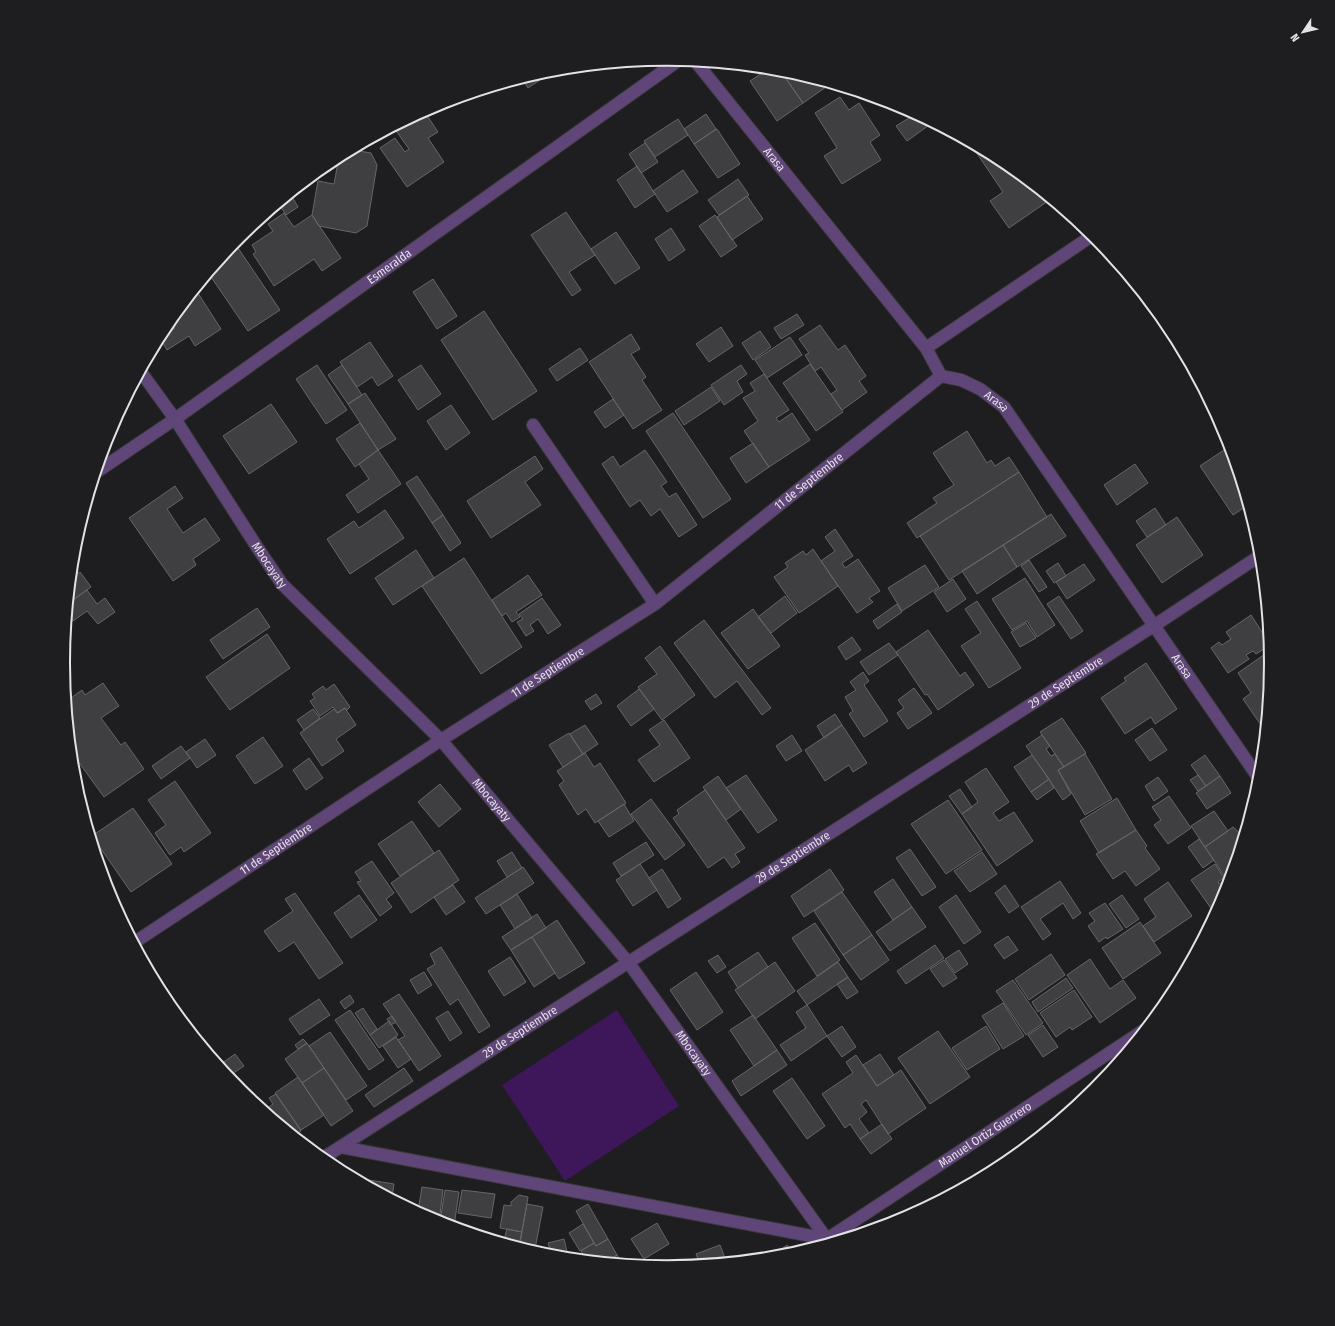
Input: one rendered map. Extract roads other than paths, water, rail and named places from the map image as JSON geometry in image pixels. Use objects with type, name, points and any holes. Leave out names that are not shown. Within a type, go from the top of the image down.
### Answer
[{"type":"street","name":"Esmeralda","points":[[103,467],[175,419],[670,66]]},
{"type":"street","name":"Arasa","points":[[700,67],[926,348],[941,376],[962,380],[980,389],[1004,406],[1254,771]]},
{"type":"street","points":[[926,348],[1088,239]]},
{"type":"street","name":"Mbocayaty","points":[[144,376],[175,419],[257,548],[282,584],[441,740],[628,962],[826,1239]]},
{"type":"street","name":"11 de Septiembre","points":[[139,940],[441,740],[656,604],[941,376]]},
{"type":"street","points":[[533,425],[656,604]]},
{"type":"street","name":"29 de Septiembre","points":[[329,1154],[1155,625],[1255,559]]},
{"type":"street","name":"Manuel Ortiz Guerrero","points":[[837,1235],[1131,1039]]},
{"type":"street","points":[[342,1147],[822,1240]]}]
